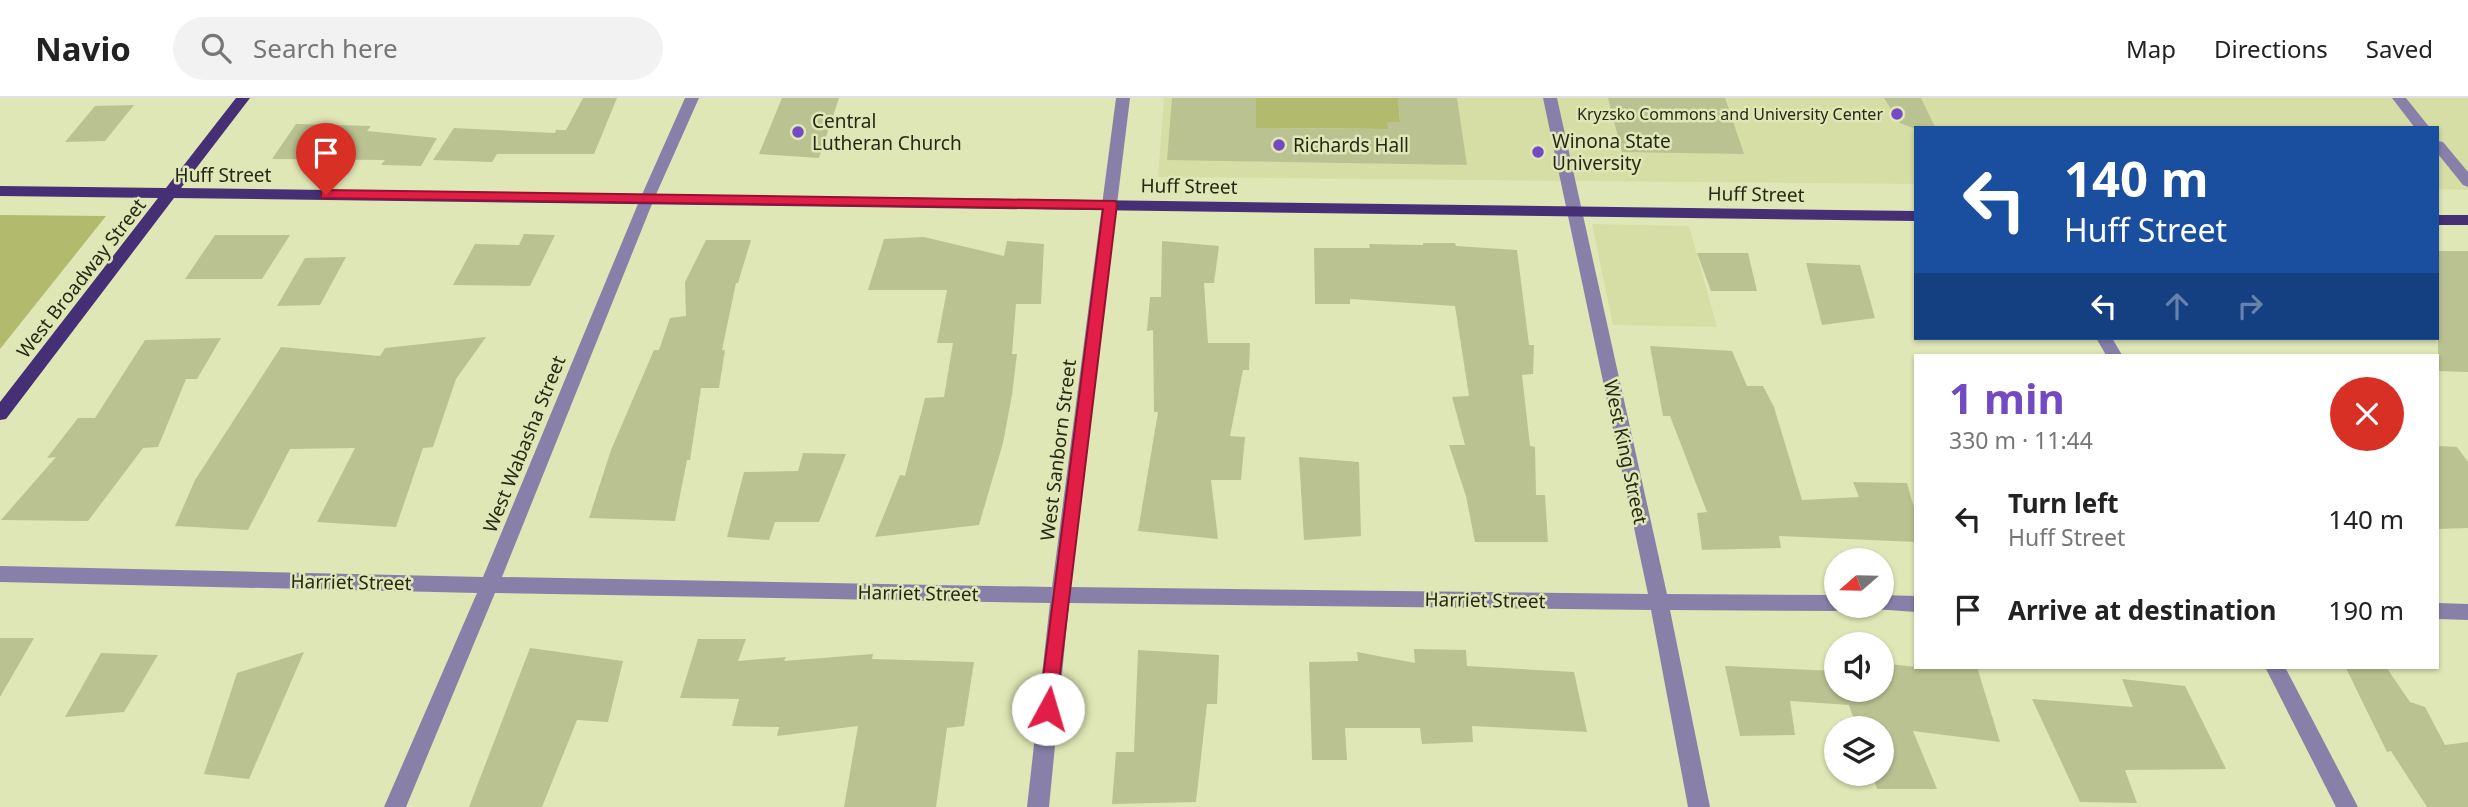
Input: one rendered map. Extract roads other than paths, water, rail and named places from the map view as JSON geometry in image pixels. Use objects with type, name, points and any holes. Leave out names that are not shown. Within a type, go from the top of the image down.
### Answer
[{"type":"main road","name":"West Broadway Street","points":[[0,414],[243,98]]},
{"type":"main road","name":"Huff Street","points":[[0,191],[1914,216]]},
{"type":"main road","points":[[2439,219],[2468,220]]},
{"type":"street","name":"West Wabasha Street","points":[[395,807],[489,586],[647,199],[692,98]]},
{"type":"street","name":"West Sanborn Street","points":[[1038,807],[1060,596],[1123,98]]},
{"type":"street","name":"West King Street","points":[[1550,98],[1659,602],[1699,807]]},
{"type":"street","points":[[2399,98],[2421,126]]},
{"type":"street","points":[[2439,146],[2468,181]]},
{"type":"street","name":"Harriet Street","points":[[0,574],[1060,596],[1824,603]]},
{"type":"street","points":[[1894,603],[1914,604]]},
{"type":"street","points":[[2439,611],[2468,612]]},
{"type":"street","points":[[2276,669],[2347,807]]},
{"type":"place","name":"Kryzsko Commons and University Center","points":[[1897,114]]},
{"type":"place","name":"Central Lutheran Church","points":[[798,132]]},
{"type":"place","name":"Richards Hall","points":[[1279,145]]},
{"type":"place","name":"Winona State University","points":[[1538,152]]}]
